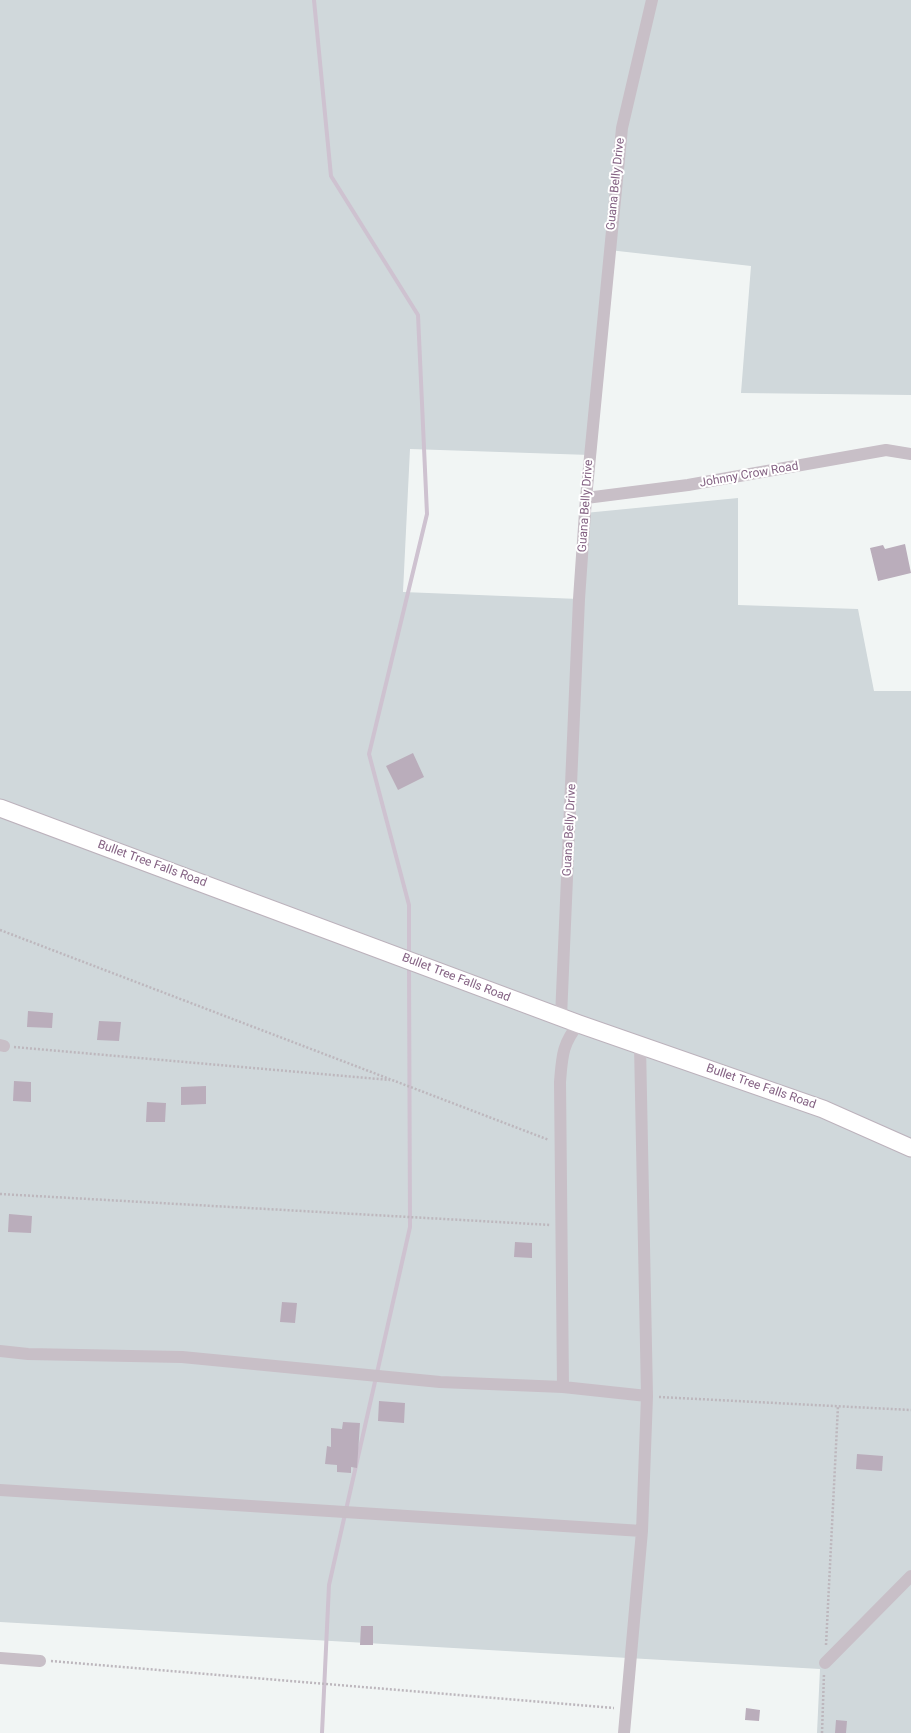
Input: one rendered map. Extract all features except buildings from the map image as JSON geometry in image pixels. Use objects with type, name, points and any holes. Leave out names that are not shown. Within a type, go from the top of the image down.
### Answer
[{"type":"main road","name":"Bullet Tree Falls Road","points":[[0,808],[579,1024],[823,1109],[911,1148]]},
{"type":"street","name":"Guana Belly Drive","points":[[560,1017],[579,599],[586,498],[622,128],[652,0]]},
{"type":"street","name":"Johnny Crow Road","points":[[586,498],[688,485],[886,450],[911,454]]},
{"type":"street","points":[[562,1387],[560,1082],[563,1050],[569,1034],[579,1024]]},
{"type":"street","points":[[624,1733],[642,1532],[647,1396],[640,1045]]},
{"type":"street","points":[[0,1351],[28,1354],[182,1357],[440,1382],[562,1387],[647,1396]]},
{"type":"street","points":[[0,1490],[642,1532]]},
{"type":"street","points":[[825,1663],[911,1576]]},
{"type":"street","points":[[0,1658],[40,1661]]},
{"type":"path","points":[[0,930],[561,1144]]},
{"type":"path","points":[[2,1046],[393,1080]]},
{"type":"path","points":[[0,1194],[562,1225]]},
{"type":"path","points":[[647,1396],[911,1410]]},
{"type":"path","points":[[822,1733],[838,1406]]},
{"type":"path","points":[[40,1661],[626,1709]]},
{"type":"shaded area","points":[[0,0],[911,0],[911,395],[741,393],[751,266],[609,250],[590,455],[410,449],[403,592],[579,599],[585,513],[738,498],[738,605],[858,609],[874,691],[911,691],[911,1733],[817,1733],[820,1669],[0,1622]]},
{"type":"waterway","points":[[314,0],[331,176],[418,315],[427,514],[369,754],[409,905],[409,956]]},
{"type":"waterway","points":[[322,1733],[329,1585],[410,1227],[409,965]]}]
